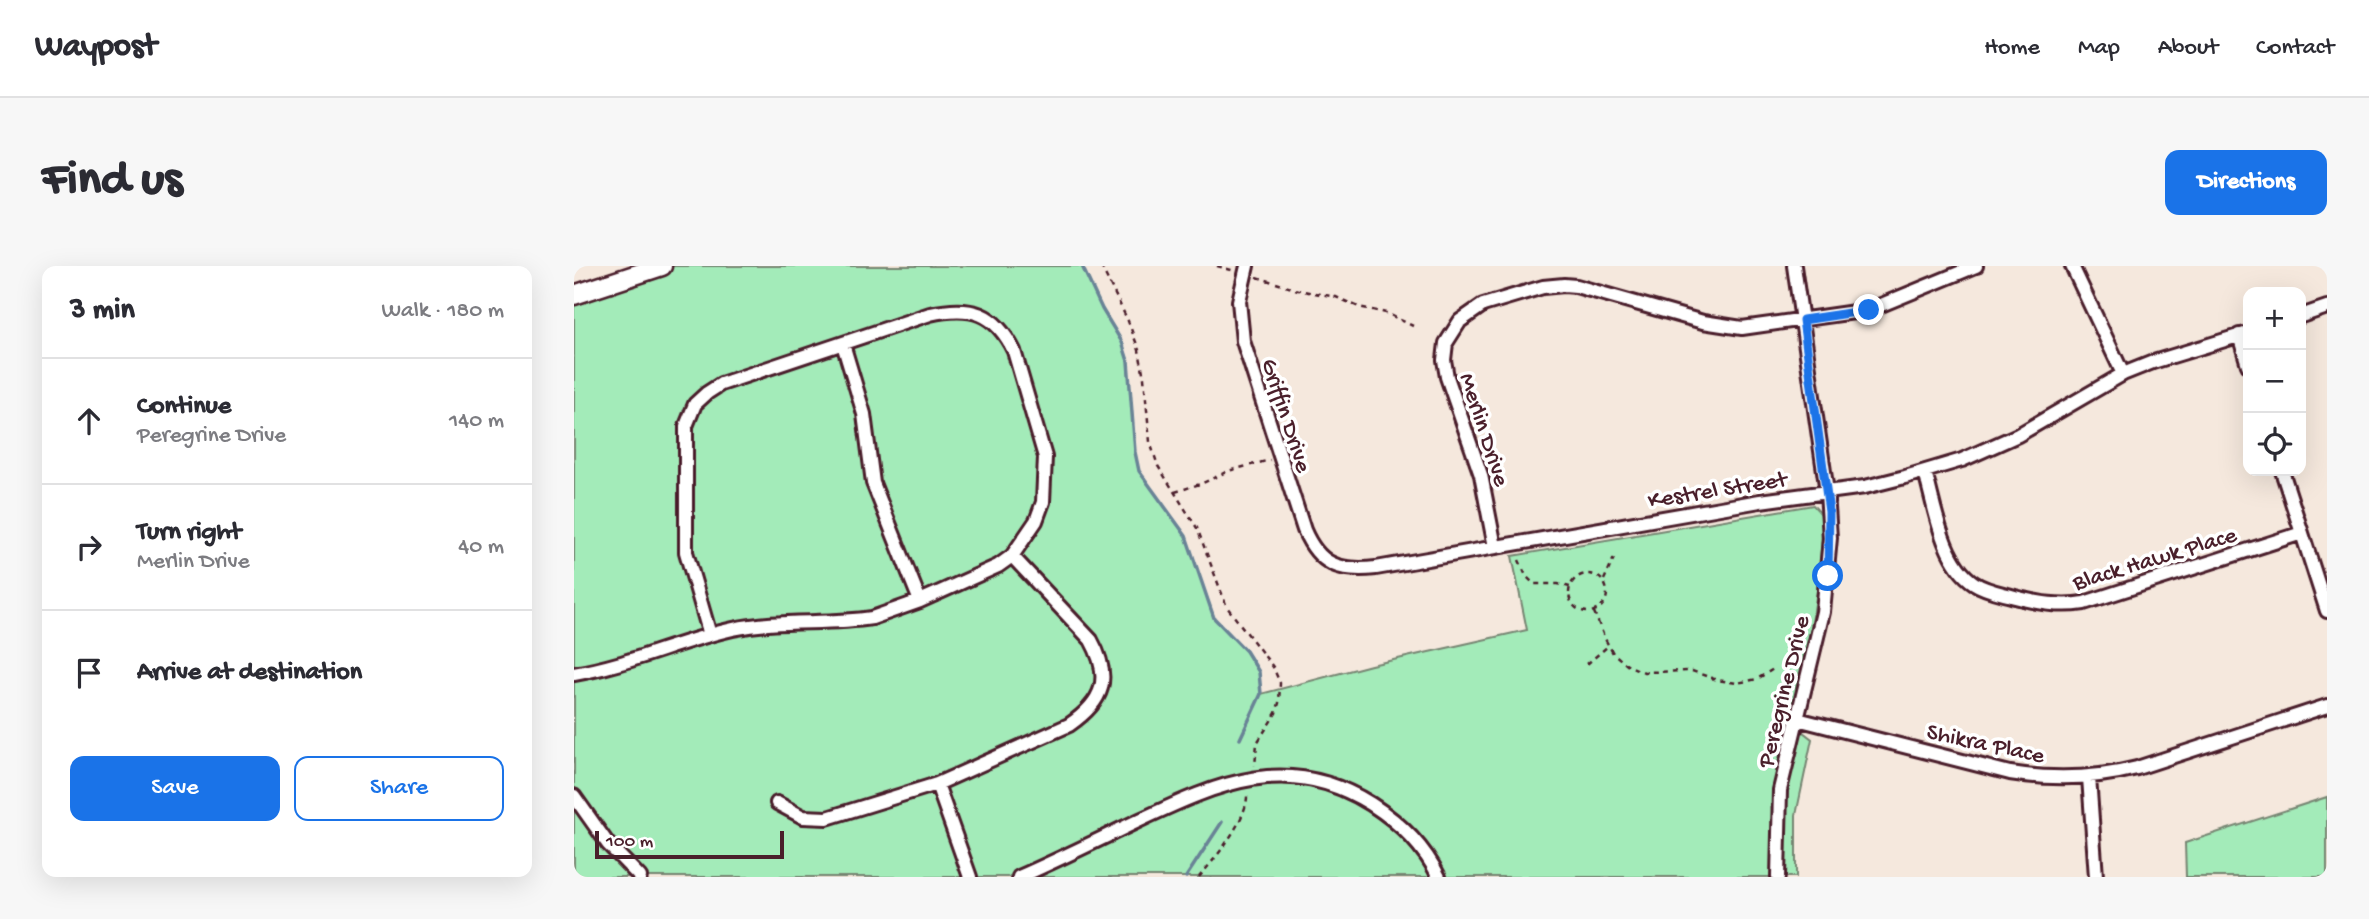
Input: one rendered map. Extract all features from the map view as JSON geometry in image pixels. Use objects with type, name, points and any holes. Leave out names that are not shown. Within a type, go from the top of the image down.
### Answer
[{"type":"street","points":[[574,295],[662,266]]},
{"type":"street","name":"Peregrine Drive","points":[[1778,877],[1780,790],[1826,594],[1830,538],[1827,492],[1794,266]]},
{"type":"street","name":"Merlin Drive","points":[[1495,547],[1481,475],[1447,377],[1444,360],[1450,335],[1467,314],[1483,305],[1530,290],[1564,285],[1703,322],[1728,327],[1754,327],[1881,307],[1976,266]]},
{"type":"street","points":[[2072,266],[2123,374]]},
{"type":"street","name":"Griffin Drive","points":[[1245,271],[1239,316],[1246,353],[1304,530],[1318,554],[1332,565]]},
{"type":"street","points":[[2306,314],[2327,307]]},
{"type":"street","points":[[574,674],[628,663],[741,627],[872,618],[981,576],[1012,556],[1036,521],[1043,502],[1046,469],[1041,440],[1014,351],[995,322],[980,314],[963,310],[930,314],[721,384],[695,404],[686,426],[686,552],[710,635]]},
{"type":"street","name":"Kestrel Street","points":[[1332,565],[1365,569],[1760,501],[1865,487],[1925,472],[1962,460],[2018,435],[2123,374],[2243,334]]},
{"type":"street","points":[[843,344],[864,414],[873,483],[920,601]]},
{"type":"street","name":"Black Hawk Place","points":[[1925,472],[1946,545],[1959,569],[1981,587],[2038,603],[2062,606],[2084,603],[2302,533]]},
{"type":"street","points":[[2284,476],[2327,611]]},
{"type":"street","points":[[777,803],[803,817],[827,818],[937,784],[1069,725],[1083,715],[1101,690],[1104,677],[1091,640],[1012,556]]},
{"type":"street","name":"Shikra Place","points":[[1797,719],[2010,773],[2040,777],[2089,777],[2137,768],[2327,706]]},
{"type":"street","points":[[1020,877],[1204,791],[1236,780],[1276,777],[1318,782],[1352,793],[1368,802],[1408,834],[1439,877]]},
{"type":"street","points":[[2089,777],[2096,877]]},
{"type":"street","points":[[937,784],[970,877]]},
{"type":"street","points":[[574,796],[608,844],[640,877]]},
{"type":"path","points":[[1101,266],[1139,350],[1150,442],[1158,466],[1198,528],[1227,607],[1273,667],[1280,683],[1276,713],[1257,743],[1255,766]]},
{"type":"path","points":[[1217,266],[1245,271],[1298,290],[1336,297],[1359,307],[1386,313],[1413,326]]},
{"type":"path","points":[[1174,493],[1228,471],[1270,460]]},
{"type":"path","points":[[1604,581],[1614,558]]},
{"type":"path","points":[[1519,560],[1526,576],[1534,584],[1570,587]]},
{"type":"path","points":[[1583,575],[1596,576],[1604,581],[1608,591],[1605,604],[1594,612],[1582,612],[1572,605],[1570,587],[1577,578],[1583,575]]},
{"type":"path","points":[[1594,612],[1608,646],[1627,665],[1644,672],[1692,671],[1717,680],[1737,683],[1757,679],[1776,668]]},
{"type":"path","points":[[1587,664],[1608,646]]},
{"type":"path","points":[[1199,877],[1218,856],[1244,810],[1248,798],[1247,790]]},
{"type":"green space","points":[[663,266],[1082,266],[1102,309],[1122,342],[1128,361],[1139,471],[1186,536],[1214,618],[1246,651],[1259,672],[1261,694],[1371,665],[1527,630],[1512,556],[1813,505],[1822,515],[1820,568],[1808,644],[1789,721],[1812,739],[1796,815],[1796,877],[574,877],[574,295]]},
{"type":"green space","points":[[2327,797],[2327,877],[2186,877],[2185,843]]},
{"type":"waterway","points":[[1082,266],[1102,309],[1122,342],[1128,361],[1139,471],[1186,536],[1214,618],[1246,651],[1259,672],[1261,694],[1240,739]]},
{"type":"waterway","points":[[1186,877],[1222,822]]},
{"type":"route","points":[[1828,576],[1829,512],[1803,320],[1869,310]]}]
